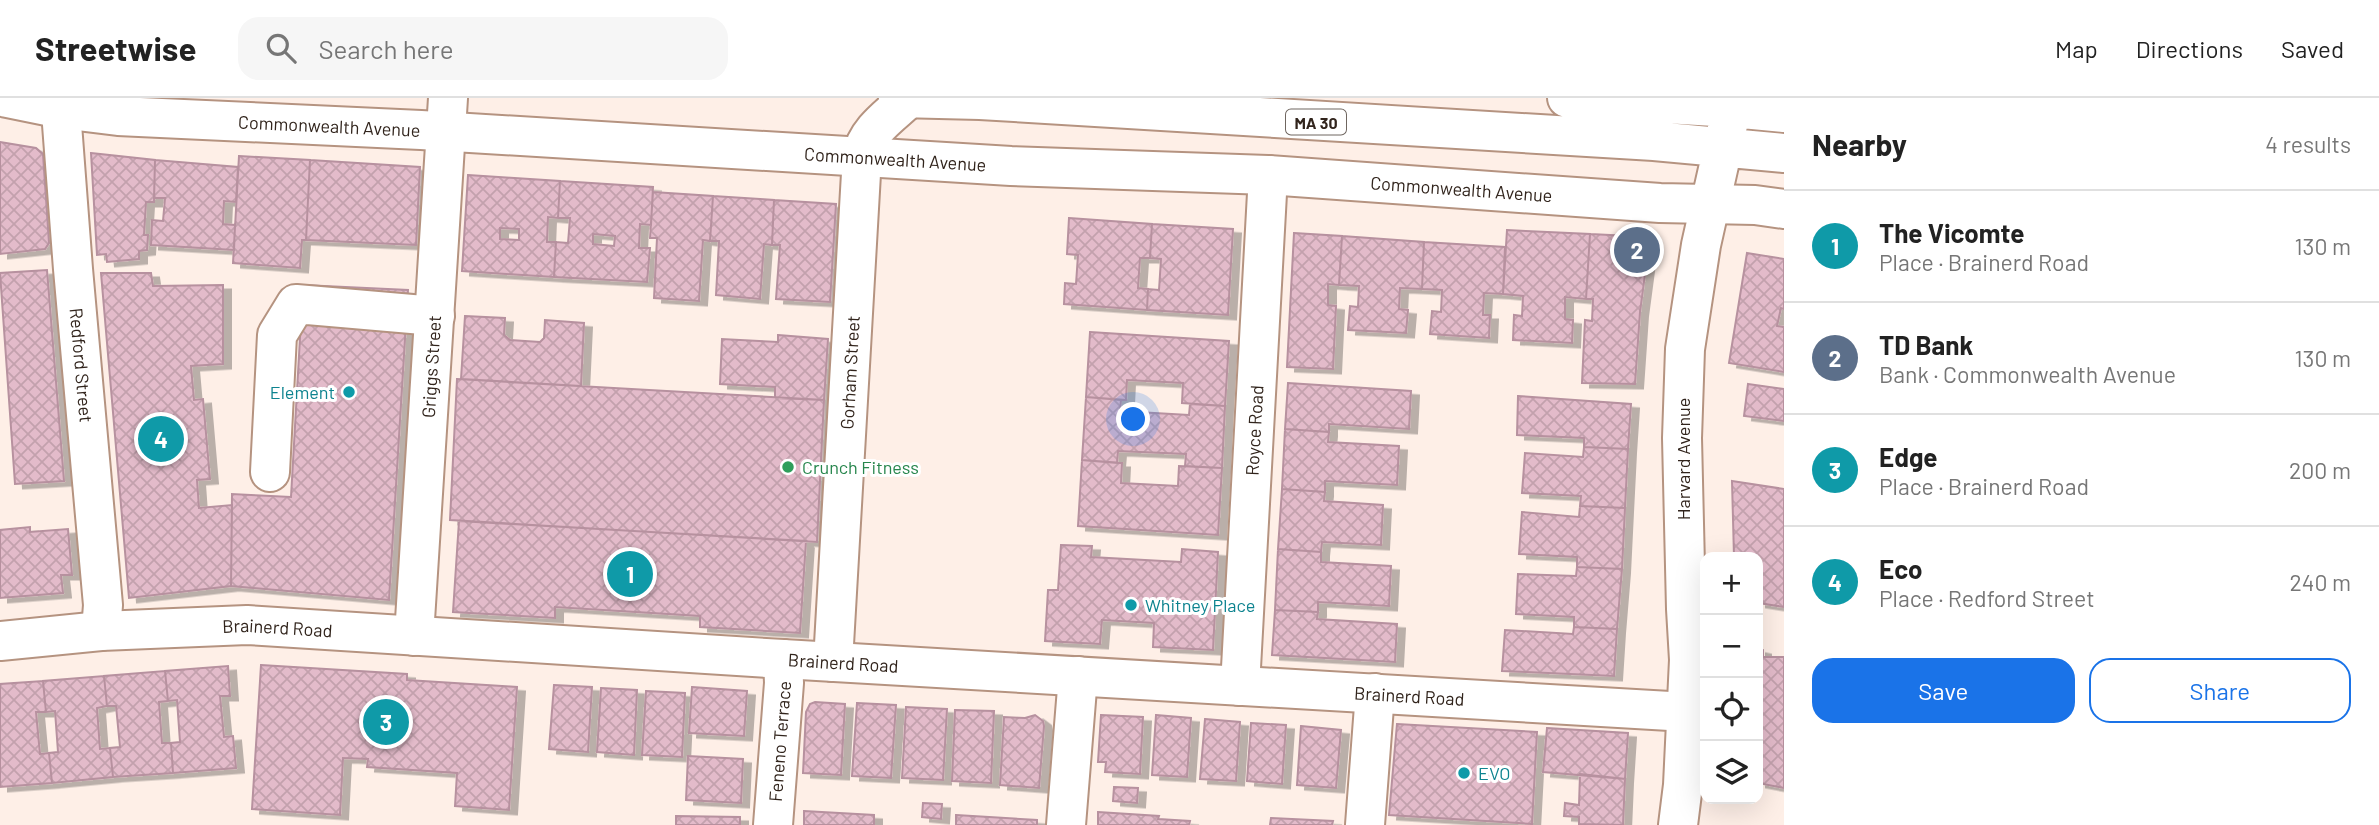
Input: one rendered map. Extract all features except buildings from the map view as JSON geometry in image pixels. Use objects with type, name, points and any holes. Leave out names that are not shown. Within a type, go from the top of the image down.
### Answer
[{"type":"street","name":"Commonwealth Avenue","points":[[7,98],[60,104],[118,116],[447,115],[862,156],[1011,166],[1268,175],[1660,203],[1755,205],[1784,209]]},
{"type":"street","name":"MA 30","points":[[898,98],[980,100],[1723,146],[1784,153]]},
{"type":"street","points":[[1567,98],[1733,103],[1784,113]]},
{"type":"street","name":"Gorham Street","points":[[833,662],[862,156],[872,134],[908,99]]},
{"type":"street","name":"Harvard Avenue","points":[[1678,825],[1683,785],[1689,660],[1683,528],[1685,349],[1700,246],[1733,103]]},
{"type":"street","name":"Redford Street","points":[[60,104],[103,605],[101,631]]},
{"type":"street","name":"Griggs Street","points":[[414,636],[447,115]]},
{"type":"street","name":"Royce Road","points":[[1240,686],[1268,175]]},
{"type":"street","points":[[270,472],[276,335],[296,304],[435,317]]},
{"type":"street","name":"Brainerd Road","points":[[0,641],[101,631],[247,625],[1687,712]]},
{"type":"street","name":"Feneno Terrace","points":[[773,825],[784,683],[783,659]]},
{"type":"street","points":[[1066,825],[1077,676]]},
{"type":"street","points":[[1365,825],[1375,693]]},
{"type":"place","name":"TD Bank","points":[[1637,250]]},
{"type":"place","name":"Element","points":[[349,392]]},
{"type":"place","name":"Eco","points":[[161,439]]},
{"type":"place","name":"Crunch Fitness","points":[[788,467]]},
{"type":"place","name":"The Vicomte","points":[[630,574]]},
{"type":"place","name":"Whitney Place","points":[[1131,605]]},
{"type":"place","name":"Edge","points":[[386,722]]},
{"type":"place","name":"EVO","points":[[1464,773]]}]
